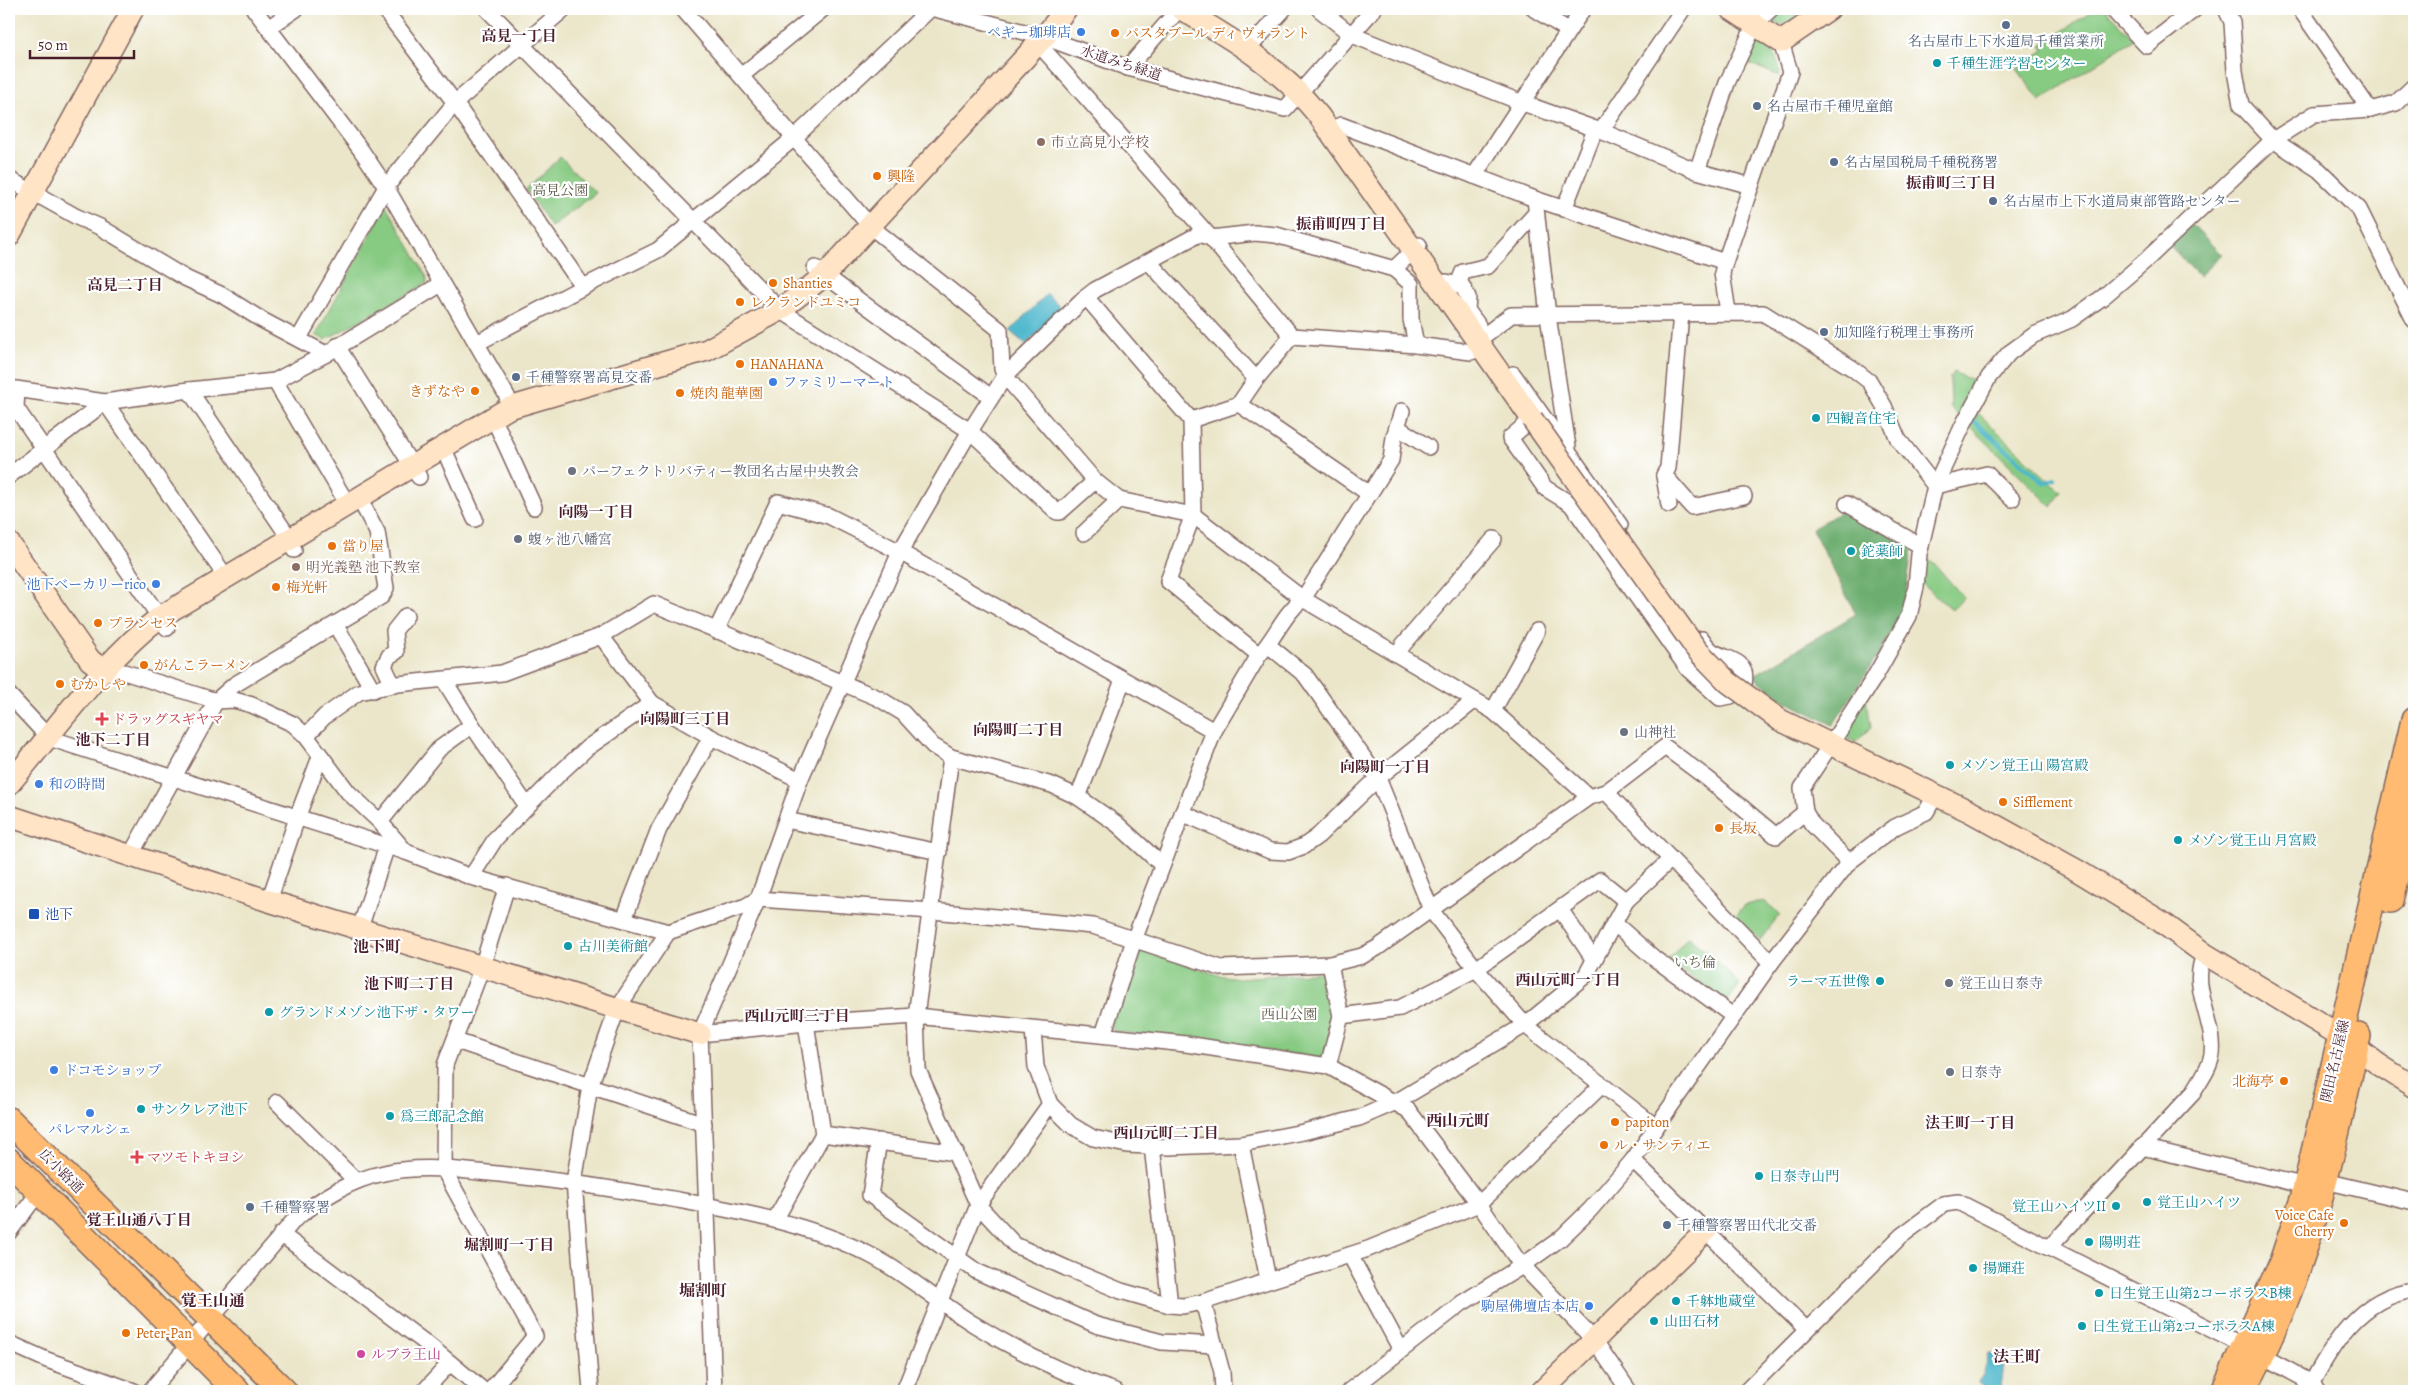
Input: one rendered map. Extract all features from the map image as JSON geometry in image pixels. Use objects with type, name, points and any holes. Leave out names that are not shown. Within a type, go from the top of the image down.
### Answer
[{"type":"main road","name":"関田名古屋線","points":[[2243,1391],[2253,1352],[2282,1262],[2315,1184],[2345,1100],[2348,1041],[2414,720]]},
{"type":"main road","name":"関田名古屋線","points":[[2348,1041],[2414,800]]},
{"type":"main road","name":"広小路通","points":[[9,1120],[284,1391]]},
{"type":"main road","points":[[9,1161],[237,1391]]},
{"type":"main road","name":"関田名古屋線","points":[[2224,1391],[2253,1352]]},
{"type":"street","points":[[9,236],[133,9]]},
{"type":"street","points":[[254,9],[386,187],[507,396],[501,412],[534,507]]},
{"type":"street","points":[[268,28],[296,9]]},
{"type":"street","points":[[384,9],[454,103],[583,287]]},
{"type":"street","points":[[487,9],[780,310],[970,430],[1057,512],[1060,512],[1095,481]]},
{"type":"street","points":[[299,338],[386,187],[454,103],[564,9]]},
{"type":"street","points":[[683,9],[793,139],[870,226],[1000,330],[1002,369],[1006,376],[1095,481],[1120,500],[1193,515],[1303,599],[1493,711],[1589,797]]},
{"type":"street","points":[[741,76],[823,9]]},
{"type":"street","points":[[477,343],[658,250],[692,220],[793,139],[930,9]]},
{"type":"street","name":"水道みち緑道","points":[[935,9],[1044,37],[1128,68],[1284,109],[1301,92]]},
{"type":"street","points":[[9,784],[104,670],[146,627],[164,622],[226,577],[292,546],[353,502],[416,471],[443,447],[501,412],[707,350],[780,310],[870,226],[1044,37],[1066,9]]},
{"type":"street","points":[[1128,68],[1180,9],[1248,49],[1301,92],[1417,247],[1437,284],[1569,452],[1708,648],[1731,658],[1743,669],[1746,676],[1744,685],[1732,696],[1720,698],[1688,669],[1571,504],[1545,488],[1510,438],[1532,419]]},
{"type":"street","points":[[1248,49],[1284,9]]},
{"type":"street","points":[[1319,9],[1352,35],[1520,102],[1598,130],[1697,171],[1751,186]]},
{"type":"street","points":[[1301,92],[1374,9]]},
{"type":"street","points":[[1534,9],[1568,30]]},
{"type":"street","points":[[1474,176],[1520,102],[1583,9]]},
{"type":"street","points":[[1564,210],[1598,130],[1683,9]]},
{"type":"street","points":[[1728,312],[1722,273],[1790,72],[1781,42],[1731,9]]},
{"type":"street","points":[[1697,171],[1727,84],[1755,24],[1771,9]]},
{"type":"street","points":[[1781,42],[1829,9]]},
{"type":"street","points":[[2112,9],[2147,46],[2195,9]]},
{"type":"street","points":[[2226,9],[2232,22],[2235,71],[2241,105],[2273,140],[2319,170],[2359,209],[2414,320]]},
{"type":"street","points":[[2300,9],[2370,110]]},
{"type":"street","points":[[1044,37],[1044,50],[1211,238],[1292,336],[1416,345],[1471,352],[1511,315],[1763,313],[1852,368],[1870,382],[1884,406],[1898,439],[1935,486]]},
{"type":"street","points":[[1849,862],[1812,824],[1805,812],[1802,788],[1874,678],[1909,616],[1916,587],[1921,546],[1935,486],[1989,377],[2009,353],[2034,335],[2072,319],[2103,297],[2145,261],[2273,140],[2314,114],[2370,110],[2396,103],[2414,86]]},
{"type":"street","points":[[1329,130],[1341,125],[1474,176],[1535,206],[1564,210],[1725,262]]},
{"type":"street","points":[[9,180],[32,194],[100,227],[185,278],[222,294],[262,320],[299,338],[331,350],[416,471]]},
{"type":"street","points":[[1458,284],[1463,272],[1488,266],[1535,206]]},
{"type":"street","points":[[1535,206],[1548,316],[1569,452]]},
{"type":"street","points":[[714,1391],[700,1034],[758,899],[800,780],[900,552],[991,397],[1006,376],[1086,297],[1095,290],[1199,234],[1211,238],[1255,233],[1276,235],[1394,269],[1411,284],[1411,318],[1416,345]]},
{"type":"street","points":[[1394,269],[1417,247]]},
{"type":"street","points":[[1149,262],[1256,379]]},
{"type":"street","points":[[819,272],[991,397]]},
{"type":"street","points":[[1437,284],[1446,282],[1463,286],[1468,297],[1467,310],[1483,342],[1532,419],[1697,650],[1728,682],[1780,720],[1829,746],[1935,796],[2078,871],[2160,921],[2205,954],[2348,1041],[2378,1064],[2414,1087]]},
{"type":"street","points":[[164,622],[16,408],[13,389],[106,402],[189,390],[275,381],[441,284]]},
{"type":"street","points":[[1086,297],[1190,420],[1193,515],[1168,581],[1263,650],[1306,675],[1378,778],[1431,910],[1476,969],[1525,1025],[1656,1127]]},
{"type":"street","points":[[1669,505],[1664,475],[1668,468],[1681,314]]},
{"type":"street","points":[[1190,420],[1239,404],[1256,379],[1292,336]]},
{"type":"street","points":[[130,856],[216,701],[234,685],[382,596],[386,588],[377,532],[353,502],[275,381]]},
{"type":"street","points":[[189,390],[284,530],[292,546]]},
{"type":"street","points":[[9,476],[106,402]]},
{"type":"street","points":[[106,402],[226,577]]},
{"type":"street","points":[[1239,404],[1368,493]]},
{"type":"street","points":[[1103,1036],[1134,940],[1214,731],[1263,650],[1296,604],[1303,599],[1368,493],[1392,460],[1397,427],[1402,411]]},
{"type":"street","points":[[1397,427],[1428,447]]},
{"type":"street","points":[[443,447],[475,519]]},
{"type":"street","points":[[1935,486],[1987,474],[2012,499]]},
{"type":"street","points":[[1664,475],[1692,507],[1744,496]]},
{"type":"street","points":[[1084,533],[1120,500]]},
{"type":"street","points":[[716,631],[778,502],[829,516],[900,552],[1214,731]]},
{"type":"street","points":[[1847,504],[1921,546]]},
{"type":"street","points":[[1398,654],[1403,645],[1494,540]]},
{"type":"street","points":[[9,543],[90,660],[104,670],[124,672],[216,701],[234,700],[293,724],[306,736],[348,792],[380,822],[406,852]]},
{"type":"street","points":[[306,736],[340,704],[359,692],[394,685],[502,673],[601,636],[654,604],[878,698],[903,712],[933,746],[951,757],[1052,785],[1078,797],[1117,824],[1162,865]]},
{"type":"street","points":[[394,685],[384,666],[389,656],[396,652],[394,631],[406,616]]},
{"type":"street","points":[[334,624],[373,690]]},
{"type":"street","points":[[1493,711],[1538,631]]},
{"type":"street","points":[[601,636],[652,703],[711,737],[800,780]]},
{"type":"street","points":[[444,680],[472,725],[528,806]]},
{"type":"street","points":[[1078,797],[1123,680]]},
{"type":"street","points":[[9,695],[49,738],[406,852],[471,877],[668,932],[746,906],[758,899],[932,911],[1093,926],[1221,968],[1330,964],[1362,956],[1377,948],[1589,797],[1606,792],[1665,747],[1776,836],[1805,812]]},
{"type":"street","points":[[1182,813],[1270,851],[1288,852],[1304,846],[1318,836],[1378,778],[1474,701]]},
{"type":"street","points":[[471,877],[496,838],[587,748],[652,703]]},
{"type":"street","points":[[380,822],[439,749],[472,725]]},
{"type":"street","points":[[624,919],[659,829],[711,737]]},
{"type":"street","points":[[269,901],[320,757]]},
{"type":"street","points":[[951,757],[932,911],[916,1016],[918,1070],[978,1204],[1015,1244],[1121,1291],[1170,1305],[1183,1306],[1203,1302],[1350,1255],[1479,1204],[1602,1085]]},
{"type":"street","points":[[1606,792],[1771,963]]},
{"type":"street","points":[[1349,1391],[1462,1303],[1522,1266],[1560,1239],[1590,1210],[1633,1160],[1771,963],[1849,862],[1895,827],[1926,812],[1935,796]]},
{"type":"street","points":[[9,816],[269,901],[700,1034],[806,1023],[916,1016],[1186,1044],[1328,1066],[1408,1110],[1479,1204],[1522,1266],[1595,1342],[1629,1391]]},
{"type":"street","points":[[786,820],[939,852]]},
{"type":"street","points":[[360,928],[387,846]]},
{"type":"street","points":[[1033,1029],[1036,1067],[1050,1104],[1071,1125],[1093,1138],[1127,1145],[1241,1144],[1303,1132],[1359,1118],[1396,1102],[1525,1025],[1586,975],[1626,901],[1670,860]]},
{"type":"street","points":[[1341,1016],[1400,1008],[1476,969],[1600,880],[1626,901]]},
{"type":"street","points":[[490,1391],[535,1336],[444,1170],[445,1065],[456,1041],[482,967],[506,886]]},
{"type":"street","points":[[1560,908],[1594,960]]},
{"type":"street","points":[[1614,923],[1655,959],[1733,1016]]},
{"type":"street","points":[[591,1391],[574,1182],[590,1086],[617,1009],[668,932]]},
{"type":"street","points":[[2049,1248],[2193,1093],[2210,1061],[2212,1042],[2201,996],[2200,964],[2205,954]]},
{"type":"street","points":[[1328,1066],[1341,1016],[1330,964]]},
{"type":"street","points":[[775,1220],[823,1134],[806,1023]]},
{"type":"street","points":[[456,1041],[704,1124]]},
{"type":"street","points":[[277,1102],[355,1180]]},
{"type":"street","points":[[904,1391],[978,1204],[1050,1104]]},
{"type":"street","points":[[823,1134],[956,1153]]},
{"type":"street","points":[[879,1141],[870,1195],[976,1271],[1096,1325],[1162,1342],[1215,1345]]},
{"type":"street","points":[[1241,1144],[1268,1280]]},
{"type":"street","points":[[1152,1146],[1170,1305]]},
{"type":"street","points":[[2142,1147],[2315,1184],[2414,1202]]},
{"type":"street","points":[[1633,1160],[1807,1330]]},
{"type":"street","points":[[150,1391],[295,1219],[317,1202],[355,1180],[409,1169],[444,1170],[574,1182],[775,1220],[829,1236],[870,1255],[974,1324],[1013,1347],[1086,1382],[1115,1391]]},
{"type":"street","points":[[9,1232],[39,1192]]},
{"type":"street","points":[[1746,1391],[1901,1236],[1944,1204],[1958,1202],[2253,1352],[2312,1388],[2330,1350],[2360,1314],[2379,1301],[2400,1292],[2414,1290]]},
{"type":"street","points":[[1542,1391],[1595,1342],[1706,1231]]},
{"type":"street","points":[[281,1234],[484,1391]]},
{"type":"street","points":[[1350,1255],[1401,1350]]},
{"type":"street","points":[[1203,1302],[1222,1372],[1223,1391]]},
{"type":"street","points":[[9,1343],[47,1360],[134,1391]]},
{"type":"street","points":[[424,1391],[450,1363]]},
{"type":"green space","points":[[1776,9],[1800,9],[1794,13],[1798,19],[1780,25],[1767,18]]},
{"type":"green space","points":[[2094,9],[2105,9],[2134,39],[2040,101],[2017,69],[2044,50],[2041,46]]},
{"type":"green space","points":[[1755,36],[1773,53],[1779,64],[1779,76],[1743,61]]},
{"type":"green space","name":"高見公園","points":[[560,157],[596,193],[551,227],[526,190]]},
{"type":"green space","points":[[387,207],[427,277],[427,283],[325,340],[316,335]]},
{"type":"green space","points":[[2192,225],[2222,255],[2199,276],[2170,246]]},
{"type":"green space","points":[[1954,372],[1963,377],[1978,381],[1960,417],[1951,409],[1950,377]]},
{"type":"green space","points":[[1977,412],[2061,492],[2052,507],[1969,425]]},
{"type":"green space","points":[[1846,509],[1912,548],[1904,608],[1878,655],[1833,725],[1782,699],[1753,676],[1856,614],[1812,529]]},
{"type":"green space","points":[[1923,559],[1933,562],[1964,598],[1952,610],[1919,581]]},
{"type":"green space","points":[[1866,698],[1871,727],[1856,742],[1841,736]]},
{"type":"green space","points":[[1764,901],[1780,914],[1760,940],[1735,916],[1745,905]]},
{"type":"green space","name":"いち倫","points":[[1688,937],[1712,956],[1740,984],[1726,1003],[1668,960]]},
{"type":"green space","name":"西山公園","points":[[1138,949],[1218,975],[1238,978],[1321,972],[1328,976],[1335,1015],[1326,1055],[1321,1058],[1114,1031],[1111,1025]]},
{"type":"water","points":[[1047,294],[1062,308],[1026,345],[1010,331]]},
{"type":"water","points":[[1988,1354],[2005,1355],[2001,1387],[1992,1391],[1978,1382],[1983,1375]]},
{"type":"waterway","points":[[1969,417],[2045,483],[2055,479]]},
{"type":"place","name":"名古屋市上下水道局千種営業所","points":[[2006,25]]},
{"type":"place","name":"ペギー珈琲店","points":[[1081,32]]},
{"type":"place","name":"パスタブール ディ ヴォラント","points":[[1115,33]]},
{"type":"place","name":"千種生涯学習センター","points":[[1937,63]]},
{"type":"place","name":"名古屋市千種児童館","points":[[1757,106]]},
{"type":"place","name":"市立高見小学校","points":[[1041,142]]},
{"type":"place","name":"名古屋国税局千種税務署","points":[[1834,162]]},
{"type":"place","name":"興隆","points":[[877,176]]},
{"type":"place","name":"名古屋市上下水道局東部管路センター","points":[[1993,201]]},
{"type":"place","name":"Shanties","points":[[773,283]]},
{"type":"place","name":"レクランドユミコ","points":[[740,302]]},
{"type":"place","name":"加知隆行税理士事務所","points":[[1824,332]]},
{"type":"place","name":"HANAHANA","points":[[740,364]]},
{"type":"place","name":"千種警察署高見交番","points":[[516,377]]},
{"type":"place","name":"ファミリーマート","points":[[773,382]]},
{"type":"place","name":"きずなや","points":[[475,391]]},
{"type":"place","name":"焼肉 龍華園","points":[[680,393]]},
{"type":"place","name":"四観音住宅","points":[[1816,418]]},
{"type":"place","name":"パーフェクトリバティー教団名古屋中央教会","points":[[572,471]]},
{"type":"place","name":"蝮ヶ池八幡宮","points":[[518,539]]},
{"type":"place","name":"當り屋","points":[[332,546]]},
{"type":"place","name":"鉈薬師","points":[[1851,551]]},
{"type":"place","name":"明光義塾 池下教室","points":[[296,567]]},
{"type":"place","name":"池下ベーカリーrico","points":[[156,584]]},
{"type":"place","name":"梅光軒","points":[[276,587]]},
{"type":"place","name":"プランセス","points":[[98,623]]},
{"type":"place","name":"がんこラーメン","points":[[144,665]]},
{"type":"place","name":"むかしや","points":[[60,684]]},
{"type":"place","name":"ドラッグスギヤマ","points":[[102,719]]},
{"type":"place","name":"山神社","points":[[1624,732]]},
{"type":"place","name":"メゾン覚王山 陽宮殿","points":[[1950,765]]},
{"type":"place","name":"和の時間","points":[[39,784]]},
{"type":"place","name":"Sifflement","points":[[2003,802]]},
{"type":"place","name":"長坂","points":[[1719,828]]},
{"type":"place","name":"メゾン覚王山 月宮殿","points":[[2178,840]]},
{"type":"place","name":"池下","points":[[34,914]]},
{"type":"place","name":"古川美術館","points":[[568,946]]},
{"type":"place","name":"ラーマ五世像","points":[[1880,981]]},
{"type":"place","name":"覚王山日泰寺","points":[[1949,983]]},
{"type":"place","name":"グランドメゾン池下ザ・タワー","points":[[269,1012]]},
{"type":"place","name":"ドコモショップ","points":[[54,1070]]},
{"type":"place","name":"日泰寺","points":[[1950,1072]]},
{"type":"place","name":"北海亭","points":[[2284,1081]]},
{"type":"place","name":"サンクレア池下","points":[[141,1109]]},
{"type":"place","name":"パレマルシェ","points":[[90,1113]]},
{"type":"place","name":"爲三郎記念館","points":[[390,1116]]},
{"type":"place","name":"papiton","points":[[1615,1122]]},
{"type":"place","name":"ル・サンティエ","points":[[1604,1145]]},
{"type":"place","name":"マツモトキヨシ","points":[[137,1157]]},
{"type":"place","name":"日泰寺山門","points":[[1759,1176]]},
{"type":"place","name":"覚王山ハイツ","points":[[2147,1202]]},
{"type":"place","name":"覚王山ハイツII","points":[[2116,1206]]},
{"type":"place","name":"千種警察署","points":[[250,1207]]},
{"type":"place","name":"Voice Cafe Cherry","points":[[2344,1223]]},
{"type":"place","name":"千種警察署田代北交番","points":[[1667,1225]]},
{"type":"place","name":"陽明荘","points":[[2089,1242]]},
{"type":"place","name":"揚輝荘","points":[[1973,1268]]},
{"type":"place","name":"日生覚王山第2コーポラスB棟","points":[[2099,1293]]},
{"type":"place","name":"千躰地蔵堂","points":[[1676,1301]]},
{"type":"place","name":"駒屋佛壇店本店","points":[[1589,1306]]},
{"type":"place","name":"山田石材","points":[[1654,1321]]},
{"type":"place","name":"日生覚王山第2コーポラスA棟","points":[[2082,1326]]},
{"type":"place","name":"Peter-Pan","points":[[126,1333]]},
{"type":"place","name":"ルブラ王山","points":[[361,1354]]},
{"type":"district","name":"高見一丁目","points":[[519,36]]},
{"type":"district","name":"振甫町三丁目","points":[[1951,183]]},
{"type":"district","name":"振甫町四丁目","points":[[1341,224]]},
{"type":"district","name":"高見二丁目","points":[[125,285]]},
{"type":"district","name":"向陽一丁目","points":[[596,512]]},
{"type":"district","name":"向陽町三丁目","points":[[685,719]]},
{"type":"district","name":"向陽町二丁目","points":[[1018,730]]},
{"type":"district","name":"池下二丁目","points":[[113,740]]},
{"type":"district","name":"向陽町一丁目","points":[[1385,767]]},
{"type":"district","name":"池下町","points":[[377,947]]},
{"type":"district","name":"西山元町一丁目","points":[[1568,980]]},
{"type":"district","name":"池下町二丁目","points":[[409,984]]},
{"type":"district","name":"西山元町三丁目","points":[[797,1016]]},
{"type":"district","name":"西山元町","points":[[1458,1121]]},
{"type":"district","name":"法王町一丁目","points":[[1970,1123]]},
{"type":"district","name":"西山元町二丁目","points":[[1166,1133]]},
{"type":"district","name":"覚王山通八丁目","points":[[139,1220]]},
{"type":"district","name":"堀割町一丁目","points":[[509,1245]]},
{"type":"district","name":"堀割町","points":[[703,1291]]},
{"type":"district","name":"覚王山通","points":[[213,1301]]},
{"type":"district","name":"法王町","points":[[2017,1357]]}]
